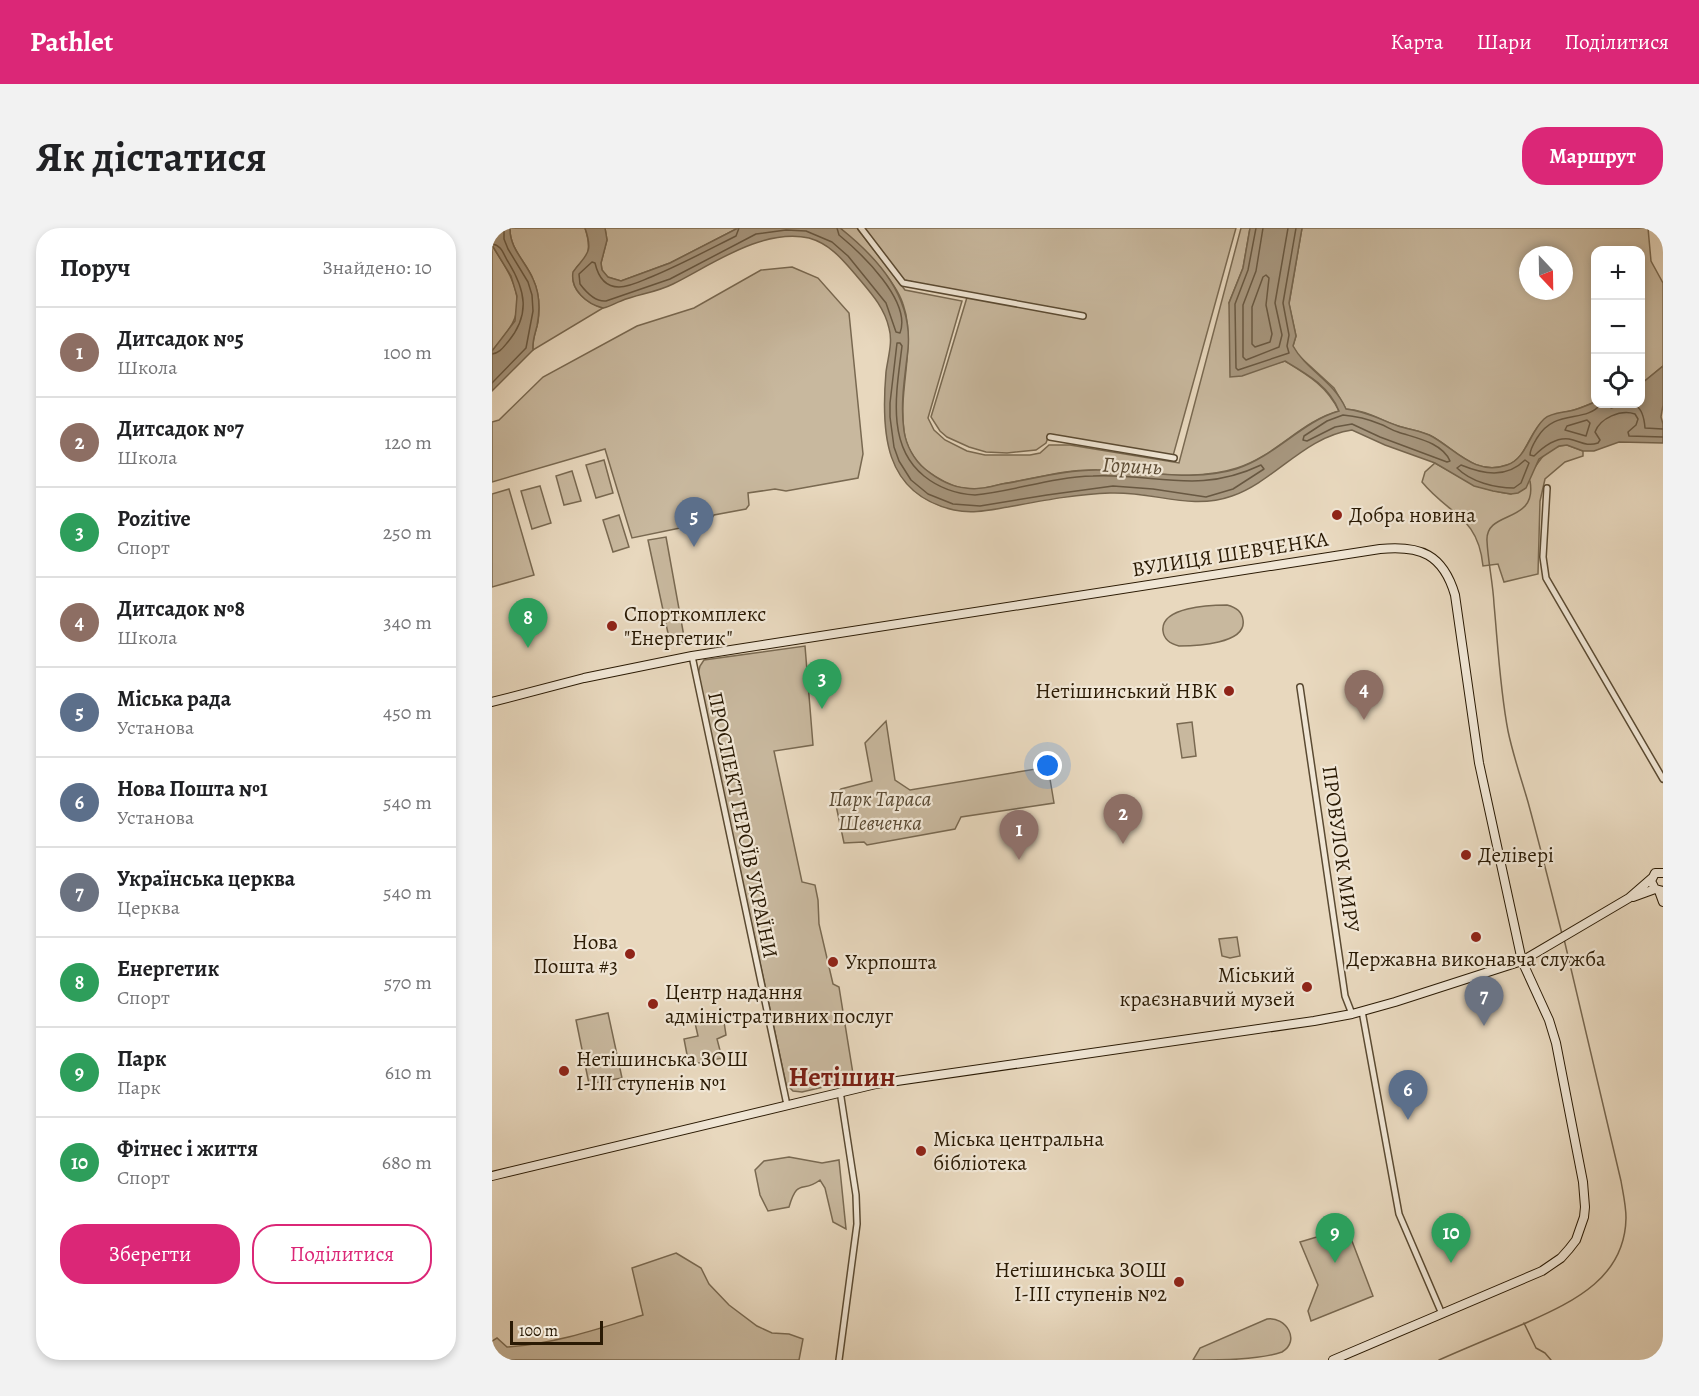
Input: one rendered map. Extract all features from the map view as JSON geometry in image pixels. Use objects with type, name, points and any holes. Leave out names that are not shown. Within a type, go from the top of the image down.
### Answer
[{"type":"street","points":[[861,228],[903,283],[1083,316]]},
{"type":"street","points":[[1050,437],[1174,458]]},
{"type":"street","points":[[1546,488],[1543,557],[1546,578],[1663,779]]},
{"type":"street","name":"ВУЛИЦЯ ШЕВЧЕНКА","points":[[492,702],[574,681],[692,656],[1380,549],[1400,547],[1425,553],[1439,564],[1448,576],[1455,595],[1479,763],[1522,960],[1550,1020],[1556,1043],[1583,1182],[1584,1217],[1575,1240],[1553,1264],[1333,1360]]},
{"type":"street","name":"ПРОСПЕКТ ГЕРОЇВ УКРАЇНИ","points":[[692,656],[787,1105]]},
{"type":"street","name":"ПРОВУЛОК МИРУ","points":[[1300,687],[1345,996],[1352,1014]]},
{"type":"street","points":[[492,1176],[840,1091],[887,1082],[1305,1023],[1352,1014],[1522,960],[1629,898],[1659,872]]},
{"type":"street","points":[[1659,872],[1651,884],[1659,890],[1663,902]]},
{"type":"street","points":[[1629,898],[1659,890]]},
{"type":"street","points":[[1362,1011],[1399,1214],[1442,1314]]},
{"type":"street","points":[[839,1360],[857,1224],[856,1196],[840,1091]]},
{"type":"green space","points":[[510,228],[585,228],[588,253],[577,267],[573,281],[584,298],[603,308],[533,350],[539,317],[538,295],[533,279],[512,242]]},
{"type":"green space","points":[[605,228],[738,228],[670,263],[621,281],[607,277],[602,270],[601,263],[607,240]]},
{"type":"green space","points":[[840,228],[857,228],[905,290],[962,301],[928,418],[934,430],[945,440],[967,451],[985,455],[1030,455],[1040,453],[1049,445],[1070,445],[1179,463],[1241,228],[1250,228],[1243,268],[1229,303],[1264,367],[1285,361],[1323,388],[1339,411],[1313,422],[1251,463],[1219,472],[1202,475],[1167,475],[1085,470],[977,489],[952,485],[926,470],[918,462],[905,437],[903,409],[908,330],[905,309],[899,294],[876,263]]},
{"type":"green space","points":[[863,228],[1236,228],[1173,456],[1049,435],[1046,443],[1036,450],[1007,453],[986,452],[947,437],[931,417],[968,294],[904,280]]},
{"type":"green space","points":[[1302,228],[1648,228],[1651,261],[1663,283],[1663,366],[1645,381],[1645,246],[1591,246],[1591,404],[1544,420],[1514,462],[1496,468],[1476,465],[1429,435],[1366,413],[1346,409],[1334,388],[1297,354],[1293,346],[1296,336],[1289,304]]},
{"type":"green space","points":[[492,245],[515,289],[517,309],[511,326],[492,351]]},
{"type":"green space","points":[[792,267],[818,278],[849,313],[863,454],[858,478],[786,491],[775,489],[748,493],[749,505],[746,509],[714,515],[709,522],[632,538],[605,449],[492,482],[492,422],[499,420],[543,377],[637,326],[694,308],[761,270]]},
{"type":"green space","points":[[1567,445],[1583,451],[1583,456],[1565,462],[1545,479],[1540,501],[1538,574],[1504,582],[1498,564],[1483,566],[1480,549],[1469,526],[1422,482],[1425,472],[1435,463],[1479,486],[1511,494],[1545,454],[1554,448]]},
{"type":"green space","points":[[604,460],[613,493],[596,498],[586,465]]},
{"type":"green space","points":[[572,471],[581,501],[564,505],[556,476]]},
{"type":"green space","points":[[540,486],[551,523],[532,529],[521,491]]},
{"type":"green space","points":[[509,489],[534,575],[492,587],[492,494]]},
{"type":"green space","points":[[619,515],[629,547],[613,552],[603,520]]},
{"type":"green space","points":[[666,537],[685,642],[671,644],[648,540]]},
{"type":"green space","points":[[1227,605],[1238,610],[1243,620],[1242,628],[1229,639],[1207,644],[1179,646],[1166,639],[1163,631],[1164,623],[1177,612],[1198,607]]},
{"type":"green space","points":[[805,646],[813,745],[774,751],[802,882],[815,885],[819,924],[833,984],[839,987],[854,1080],[802,1092],[793,1091],[786,1084],[698,674],[704,660]]},
{"type":"green space","name":"Парк Тараса Шевченка","points":[[886,721],[895,780],[910,790],[1048,767],[1054,803],[961,817],[955,829],[867,845],[864,842],[844,843],[834,796],[841,789],[872,781],[865,743]]},
{"type":"green space","points":[[1192,722],[1196,756],[1182,758],[1177,724]]},
{"type":"green space","points":[[1237,937],[1240,956],[1230,958],[1222,956],[1219,939]]},
{"type":"green space","points":[[608,1013],[622,1078],[589,1084],[576,1020]]},
{"type":"green space","points":[[716,1017],[724,1022],[726,1035],[717,1039],[722,1058],[689,1065],[684,1039],[698,1036],[695,1023]]},
{"type":"green space","points":[[789,1157],[822,1163],[839,1160],[846,1229],[833,1222],[825,1188],[820,1180],[798,1189],[789,1207],[768,1211],[760,1195],[755,1170],[764,1161]]},
{"type":"green space","points":[[1347,1228],[1373,1296],[1311,1321],[1308,1311],[1318,1285],[1300,1242]]},
{"type":"green space","points":[[676,1253],[701,1268],[709,1284],[729,1305],[757,1326],[772,1333],[789,1334],[803,1339],[799,1360],[492,1360],[492,1341],[497,1338],[507,1347],[542,1343],[643,1315],[632,1268]]},
{"type":"green space","points":[[1267,1319],[1280,1321],[1289,1330],[1290,1342],[1282,1352],[1251,1358],[1193,1360],[1200,1348]]},
{"type":"water","points":[[492,228],[510,228],[512,242],[535,285],[539,308],[533,350],[492,391],[492,351],[515,321],[517,296],[511,276],[492,245]]},
{"type":"water","points":[[585,228],[605,228],[607,240],[601,263],[602,270],[608,277],[621,281],[670,263],[738,228],[840,228],[880,266],[899,296],[905,312],[908,349],[903,410],[904,431],[909,447],[917,461],[930,473],[944,482],[960,487],[984,488],[1084,470],[1184,475],[1219,473],[1236,469],[1264,456],[1312,423],[1339,411],[1335,402],[1323,388],[1285,361],[1242,376],[1230,377],[1229,303],[1243,268],[1250,228],[1302,228],[1289,303],[1296,336],[1293,346],[1305,362],[1334,390],[1346,409],[1425,433],[1476,465],[1496,468],[1507,465],[1519,457],[1539,424],[1551,415],[1591,404],[1591,408],[1645,408],[1645,381],[1663,366],[1661,417],[1663,443],[1619,442],[1594,451],[1583,451],[1567,445],[1559,446],[1539,459],[1526,488],[1511,494],[1474,486],[1435,463],[1352,430],[1319,441],[1248,489],[1217,500],[1201,502],[1110,493],[1071,496],[981,511],[954,510],[930,502],[913,490],[900,475],[892,457],[885,416],[886,372],[890,350],[887,320],[871,293],[829,248],[809,238],[791,236],[774,238],[738,250],[666,287],[603,308],[586,300],[574,285],[573,272],[589,249]]},
{"type":"waterway","points":[[1530,481],[1530,495],[1526,504],[1519,511],[1494,524],[1489,531],[1487,541],[1508,731],[1562,934]]},
{"type":"waterway","points":[[1439,1360],[1546,1314],[1579,1295],[1607,1271],[1617,1256],[1623,1239],[1626,1213],[1621,1181],[1564,939]]},
{"type":"waterway","points":[[1524,1323],[1536,1348],[1551,1360]]},
{"type":"place","name":"Добра новина","points":[[1337,515]]},
{"type":"place","name":"Міська рада","points":[[694,547]]},
{"type":"place","name":"Спорткомплекс \"Енергетик\"","points":[[612,626]]},
{"type":"place","name":"Енергетик","points":[[528,648]]},
{"type":"place","name":"Нетішинський НВК","points":[[1229,691]]},
{"type":"place","name":"Pozitive","points":[[822,709]]},
{"type":"place","name":"Дитсадок №8","points":[[1364,720]]},
{"type":"place","name":"Дитсадок №7","points":[[1123,844]]},
{"type":"place","name":"Делівері","points":[[1466,855]]},
{"type":"place","name":"Дитсадок №5","points":[[1019,860]]},
{"type":"place","name":"Державна виконавча служба","points":[[1476,937]]},
{"type":"place","name":"Нова Пошта #3","points":[[630,954]]},
{"type":"place","name":"Укрпошта","points":[[833,962]]},
{"type":"place","name":"Міський краєзнавчий музей","points":[[1307,987]]},
{"type":"place","name":"Центр надання адміністративних послуг","points":[[653,1004]]},
{"type":"place","name":"Українська церква","points":[[1484,1026]]},
{"type":"place","name":"Нетішинська ЗОШ І-ІІІ ступенів №1","points":[[564,1071]]},
{"type":"place","name":"Нова Пошта №1","points":[[1408,1120]]},
{"type":"place","name":"Міська центральна бібліотека","points":[[921,1151]]},
{"type":"place","name":"Парк","points":[[1335,1263]]},
{"type":"place","name":"Фітнес і життя","points":[[1451,1263]]},
{"type":"place","name":"Нетішинська ЗОШ І-ІІІ ступенів №2","points":[[1179,1282]]},
{"type":"district","name":"Нетішин","points":[[842,1077]]},
{"type":"water label","name":"Горинь","points":[[1132,465]]}]
